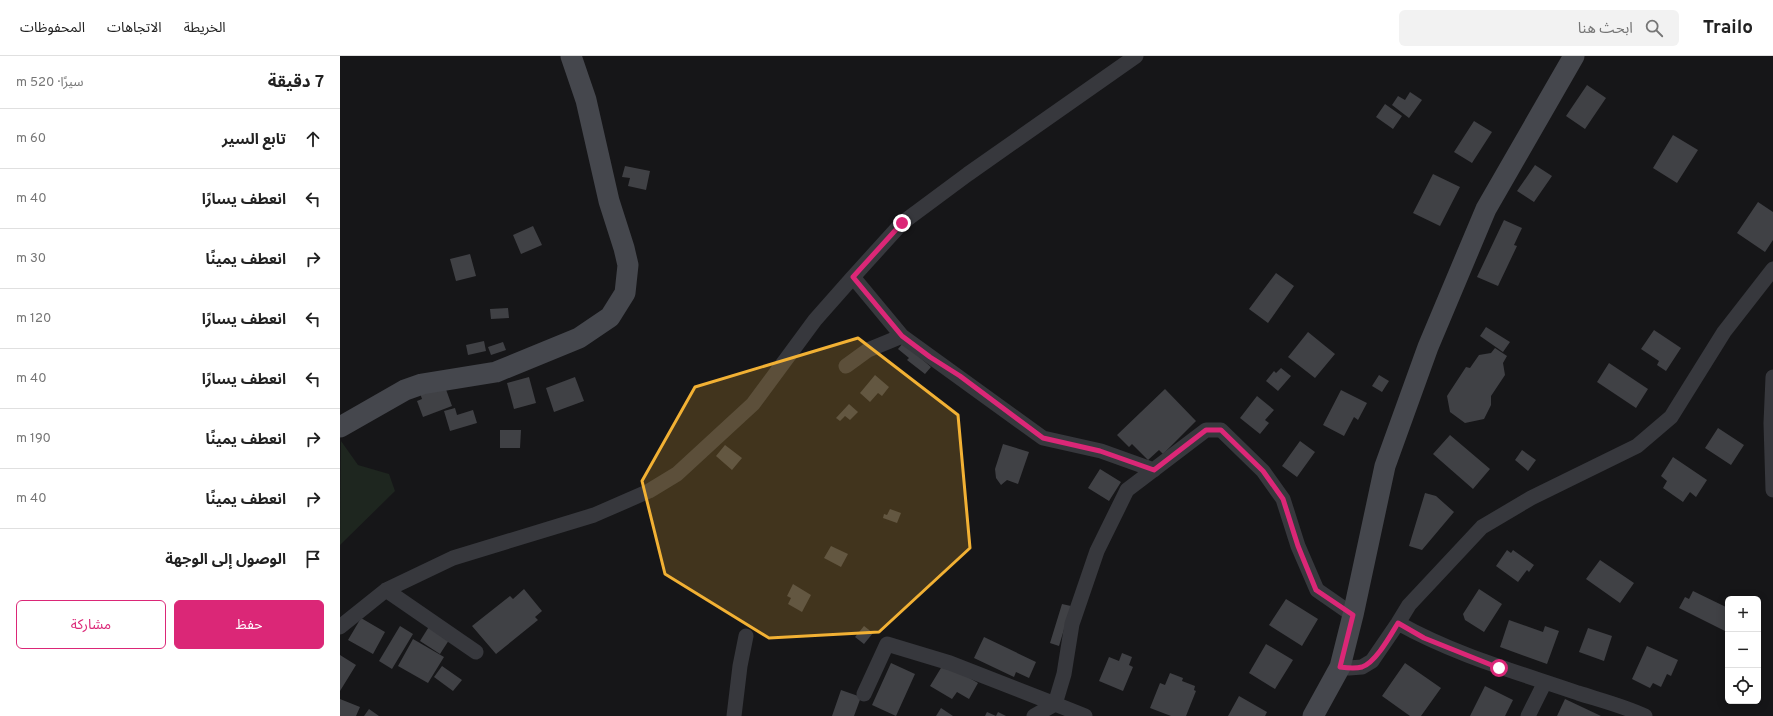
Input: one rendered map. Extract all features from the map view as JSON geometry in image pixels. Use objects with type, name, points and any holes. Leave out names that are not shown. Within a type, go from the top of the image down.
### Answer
[{"type":"main road","points":[[340,427],[405,390],[422,384],[496,372],[579,338],[610,317],[625,293],[628,265],[610,201],[586,100],[571,56]]},
{"type":"main road","points":[[1313,716],[1340,667],[1353,615],[1385,466],[1428,347],[1486,209],[1574,56]]},
{"type":"street","points":[[340,627],[386,590],[453,558],[594,515],[649,491],[677,474],[753,404],[815,320],[902,223],[968,174],[1136,56]]},
{"type":"street","points":[[1340,667],[1362,667],[1372,661],[1409,605],[1482,527],[1531,498],[1637,446],[1671,417],[1724,332],[1771,275]]},
{"type":"street","points":[[853,277],[902,336],[930,357],[960,376],[1043,438],[1100,451],[1154,470]]},
{"type":"street","points":[[846,366],[868,350],[902,336]]},
{"type":"street","points":[[1773,377],[1773,490]]},
{"type":"street","points":[[1034,716],[1054,704],[1064,674],[1072,624],[1097,551],[1127,490],[1206,430],[1221,430],[1263,471],[1283,499],[1298,546],[1316,590],[1353,615]]},
{"type":"street","points":[[386,590],[476,652]]},
{"type":"street","points":[[1398,623],[1424,638],[1499,668],[1645,716]]},
{"type":"street","points":[[734,716],[740,666],[746,636]]},
{"type":"street","points":[[864,694],[887,644],[950,663],[1085,716]]},
{"type":"street","points":[[1528,716],[1545,682]]},
{"type":"highlighted area","points":[[858,338],[958,415],[970,548],[879,632],[769,638],[665,574],[642,481],[695,387]]},
{"type":"shaded area","points":[[341,441],[358,465],[389,474],[395,491],[340,545]]},
{"type":"building","points":[[1587,85],[1606,98],[1585,129],[1566,116]]},
{"type":"building","points":[[1410,92],[1422,100],[1409,118],[1392,105],[1398,96],[1405,100]]},
{"type":"building","points":[[1385,104],[1402,116],[1393,129],[1376,117]]},
{"type":"building","points":[[1474,121],[1492,132],[1472,163],[1454,152]]},
{"type":"building","points":[[1673,135],[1698,150],[1677,183],[1653,168]]},
{"type":"building","points":[[1535,165],[1552,176],[1534,202],[1517,191]]},
{"type":"building","points":[[625,166],[650,171],[646,190],[628,186],[630,178],[622,177]]},
{"type":"building","points":[[1433,174],[1460,187],[1440,226],[1413,213]]},
{"type":"building","points":[[1758,202],[1773,212],[1773,240],[1765,252],[1737,233]]},
{"type":"building","points":[[1504,220],[1522,228],[1514,245],[1517,246],[1498,286],[1477,277]]},
{"type":"building","points":[[533,226],[542,245],[521,254],[513,235]]},
{"type":"building","points":[[470,254],[476,276],[456,281],[450,259]]},
{"type":"building","points":[[1276,273],[1294,286],[1268,323],[1249,309]]},
{"type":"building","points":[[508,308],[509,318],[491,319],[490,309]]},
{"type":"building","points":[[1486,327],[1510,342],[1503,352],[1480,336]]},
{"type":"building","points":[[1654,330],[1681,348],[1666,371],[1657,365],[1659,361],[1641,349]]},
{"type":"building","points":[[1308,332],[1335,354],[1315,378],[1288,357]]},
{"type":"building","points":[[484,341],[486,351],[468,355],[466,345]]},
{"type":"building","points":[[503,342],[506,350],[491,355],[488,347]]},
{"type":"building","points":[[903,343],[931,367],[925,374],[907,360],[909,358],[898,349]]},
{"type":"building","points":[[1495,348],[1507,356],[1503,363],[1505,375],[1491,396],[1491,405],[1484,419],[1465,423],[1450,412],[1447,396],[1466,367],[1470,368],[1479,355],[1491,353]]},
{"type":"building","points":[[1609,363],[1648,389],[1636,408],[1597,382]]},
{"type":"building","points":[[1281,368],[1291,376],[1278,391],[1266,381],[1274,371],[1276,373]]},
{"type":"building","points":[[875,375],[889,387],[882,396],[878,393],[870,402],[860,393]]},
{"type":"building","points":[[1379,375],[1389,381],[1382,392],[1372,386]]},
{"type":"building","points":[[529,377],[536,403],[514,409],[507,383]]},
{"type":"building","points":[[575,377],[584,401],[554,412],[546,388]]},
{"type":"building","points":[[444,384],[452,406],[423,417],[417,401],[422,399],[420,393]]},
{"type":"building","points":[[1165,389],[1196,421],[1163,454],[1159,450],[1148,460],[1132,444],[1129,447],[1117,435]]},
{"type":"building","points":[[1341,390],[1367,403],[1358,420],[1354,417],[1344,436],[1323,425]]},
{"type":"building","points":[[1257,396],[1274,410],[1265,420],[1269,423],[1260,434],[1240,418]]},
{"type":"building","points":[[849,404],[858,412],[850,420],[845,416],[840,421],[836,418]]},
{"type":"building","points":[[455,408],[457,415],[473,410],[477,423],[450,431],[444,411]]},
{"type":"building","points":[[1718,428],[1744,445],[1731,465],[1705,448]]},
{"type":"building","points":[[500,430],[521,430],[520,448],[500,448]]},
{"type":"building","points":[[1450,435],[1490,469],[1473,489],[1433,454]]},
{"type":"building","points":[[1300,441],[1315,452],[1297,477],[1282,466]]},
{"type":"building","points":[[1003,444],[1029,452],[1018,484],[1007,480],[1001,485],[996,478],[995,469]]},
{"type":"building","points":[[725,445],[742,458],[732,470],[716,456]]},
{"type":"building","points":[[1522,450],[1536,460],[1528,471],[1515,460]]},
{"type":"building","points":[[1673,457],[1707,480],[1696,497],[1690,492],[1683,502],[1663,488],[1667,481],[1661,476]]},
{"type":"building","points":[[1100,469],[1121,482],[1109,501],[1088,488]]},
{"type":"building","points":[[1425,493],[1436,496],[1454,512],[1422,550],[1409,546]]},
{"type":"building","points":[[890,509],[901,513],[897,523],[883,518],[884,514],[887,515]]},
{"type":"building","points":[[831,546],[848,554],[841,567],[824,558]]},
{"type":"building","points":[[1507,550],[1511,553],[1513,550],[1534,565],[1529,572],[1527,570],[1518,582],[1496,566]]},
{"type":"building","points":[[1600,560],[1634,583],[1620,603],[1586,579]]},
{"type":"building","points":[[793,584],[811,595],[802,612],[788,604],[791,598],[787,596]]},
{"type":"building","points":[[524,589],[542,611],[535,617],[538,620],[496,654],[472,626],[510,596],[513,599]]},
{"type":"building","points":[[1479,589],[1502,604],[1484,632],[1465,620],[1463,614]]},
{"type":"building","points":[[1693,591],[1725,607],[1725,631],[1679,608],[1685,597],[1689,599]]},
{"type":"building","points":[[1286,599],[1318,619],[1302,646],[1269,625]]},
{"type":"building","points":[[1062,604],[1071,606],[1059,646],[1050,643]]},
{"type":"building","points":[[361,618],[385,632],[373,654],[348,640]]},
{"type":"building","points":[[1509,620],[1543,632],[1545,626],[1559,631],[1547,664],[1500,647]]},
{"type":"building","points":[[430,625],[451,637],[440,654],[420,641]]},
{"type":"building","points":[[400,626],[413,634],[392,669],[379,661]]},
{"type":"building","points":[[864,626],[873,633],[864,644],[855,637]]},
{"type":"building","points":[[1588,628],[1612,636],[1604,661],[1579,652]]},
{"type":"building","points":[[984,637],[1036,662],[1029,678],[1016,672],[1014,677],[974,658]]},
{"type":"building","points":[[413,639],[444,657],[428,683],[398,666]]},
{"type":"building","points":[[1266,644],[1293,660],[1275,689],[1249,673]]},
{"type":"building","points":[[1647,646],[1678,660],[1671,676],[1667,674],[1661,687],[1653,683],[1650,688],[1632,679]]},
{"type":"building","points":[[1122,653],[1132,657],[1129,665],[1133,667],[1123,691],[1099,681],[1109,657],[1119,661]]},
{"type":"building","points":[[340,655],[356,665],[340,691]]},
{"type":"building","points":[[891,663],[915,674],[896,716],[872,705]]},
{"type":"building","points":[[944,663],[978,683],[969,699],[957,692],[952,699],[930,686]]},
{"type":"building","points":[[1405,663],[1441,688],[1421,716],[1410,716],[1382,696]]},
{"type":"building","points":[[442,666],[462,680],[453,691],[434,677]]},
{"type":"building","points":[[1170,673],[1183,678],[1182,681],[1195,686],[1194,690],[1196,691],[1186,716],[1171,716],[1150,708],[1160,683],[1165,685]]},
{"type":"building","points":[[1485,686],[1513,700],[1505,716],[1470,716]]},
{"type":"building","points":[[841,690],[861,697],[854,716],[832,716]]},
{"type":"building","points":[[1239,696],[1267,712],[1265,716],[1228,716]]},
{"type":"building","points":[[340,699],[360,707],[356,716],[340,716]]},
{"type":"building","points":[[1565,699],[1601,716],[1557,716]]},
{"type":"building","points":[[941,708],[953,716],[936,716]]},
{"type":"building","points":[[369,709],[379,716],[364,716]]},
{"type":"building","points":[[987,712],[996,716],[985,716]]},
{"type":"building","points":[[998,712],[1006,716],[996,716]]},
{"type":"route","points":[[902,223],[853,277],[902,336],[930,357],[960,376],[1043,438],[1100,451],[1154,470],[1206,430],[1221,430],[1263,471],[1283,499],[1298,546],[1316,590],[1353,615],[1340,667],[1362,667],[1372,661],[1398,623],[1424,638],[1499,668]]}]
